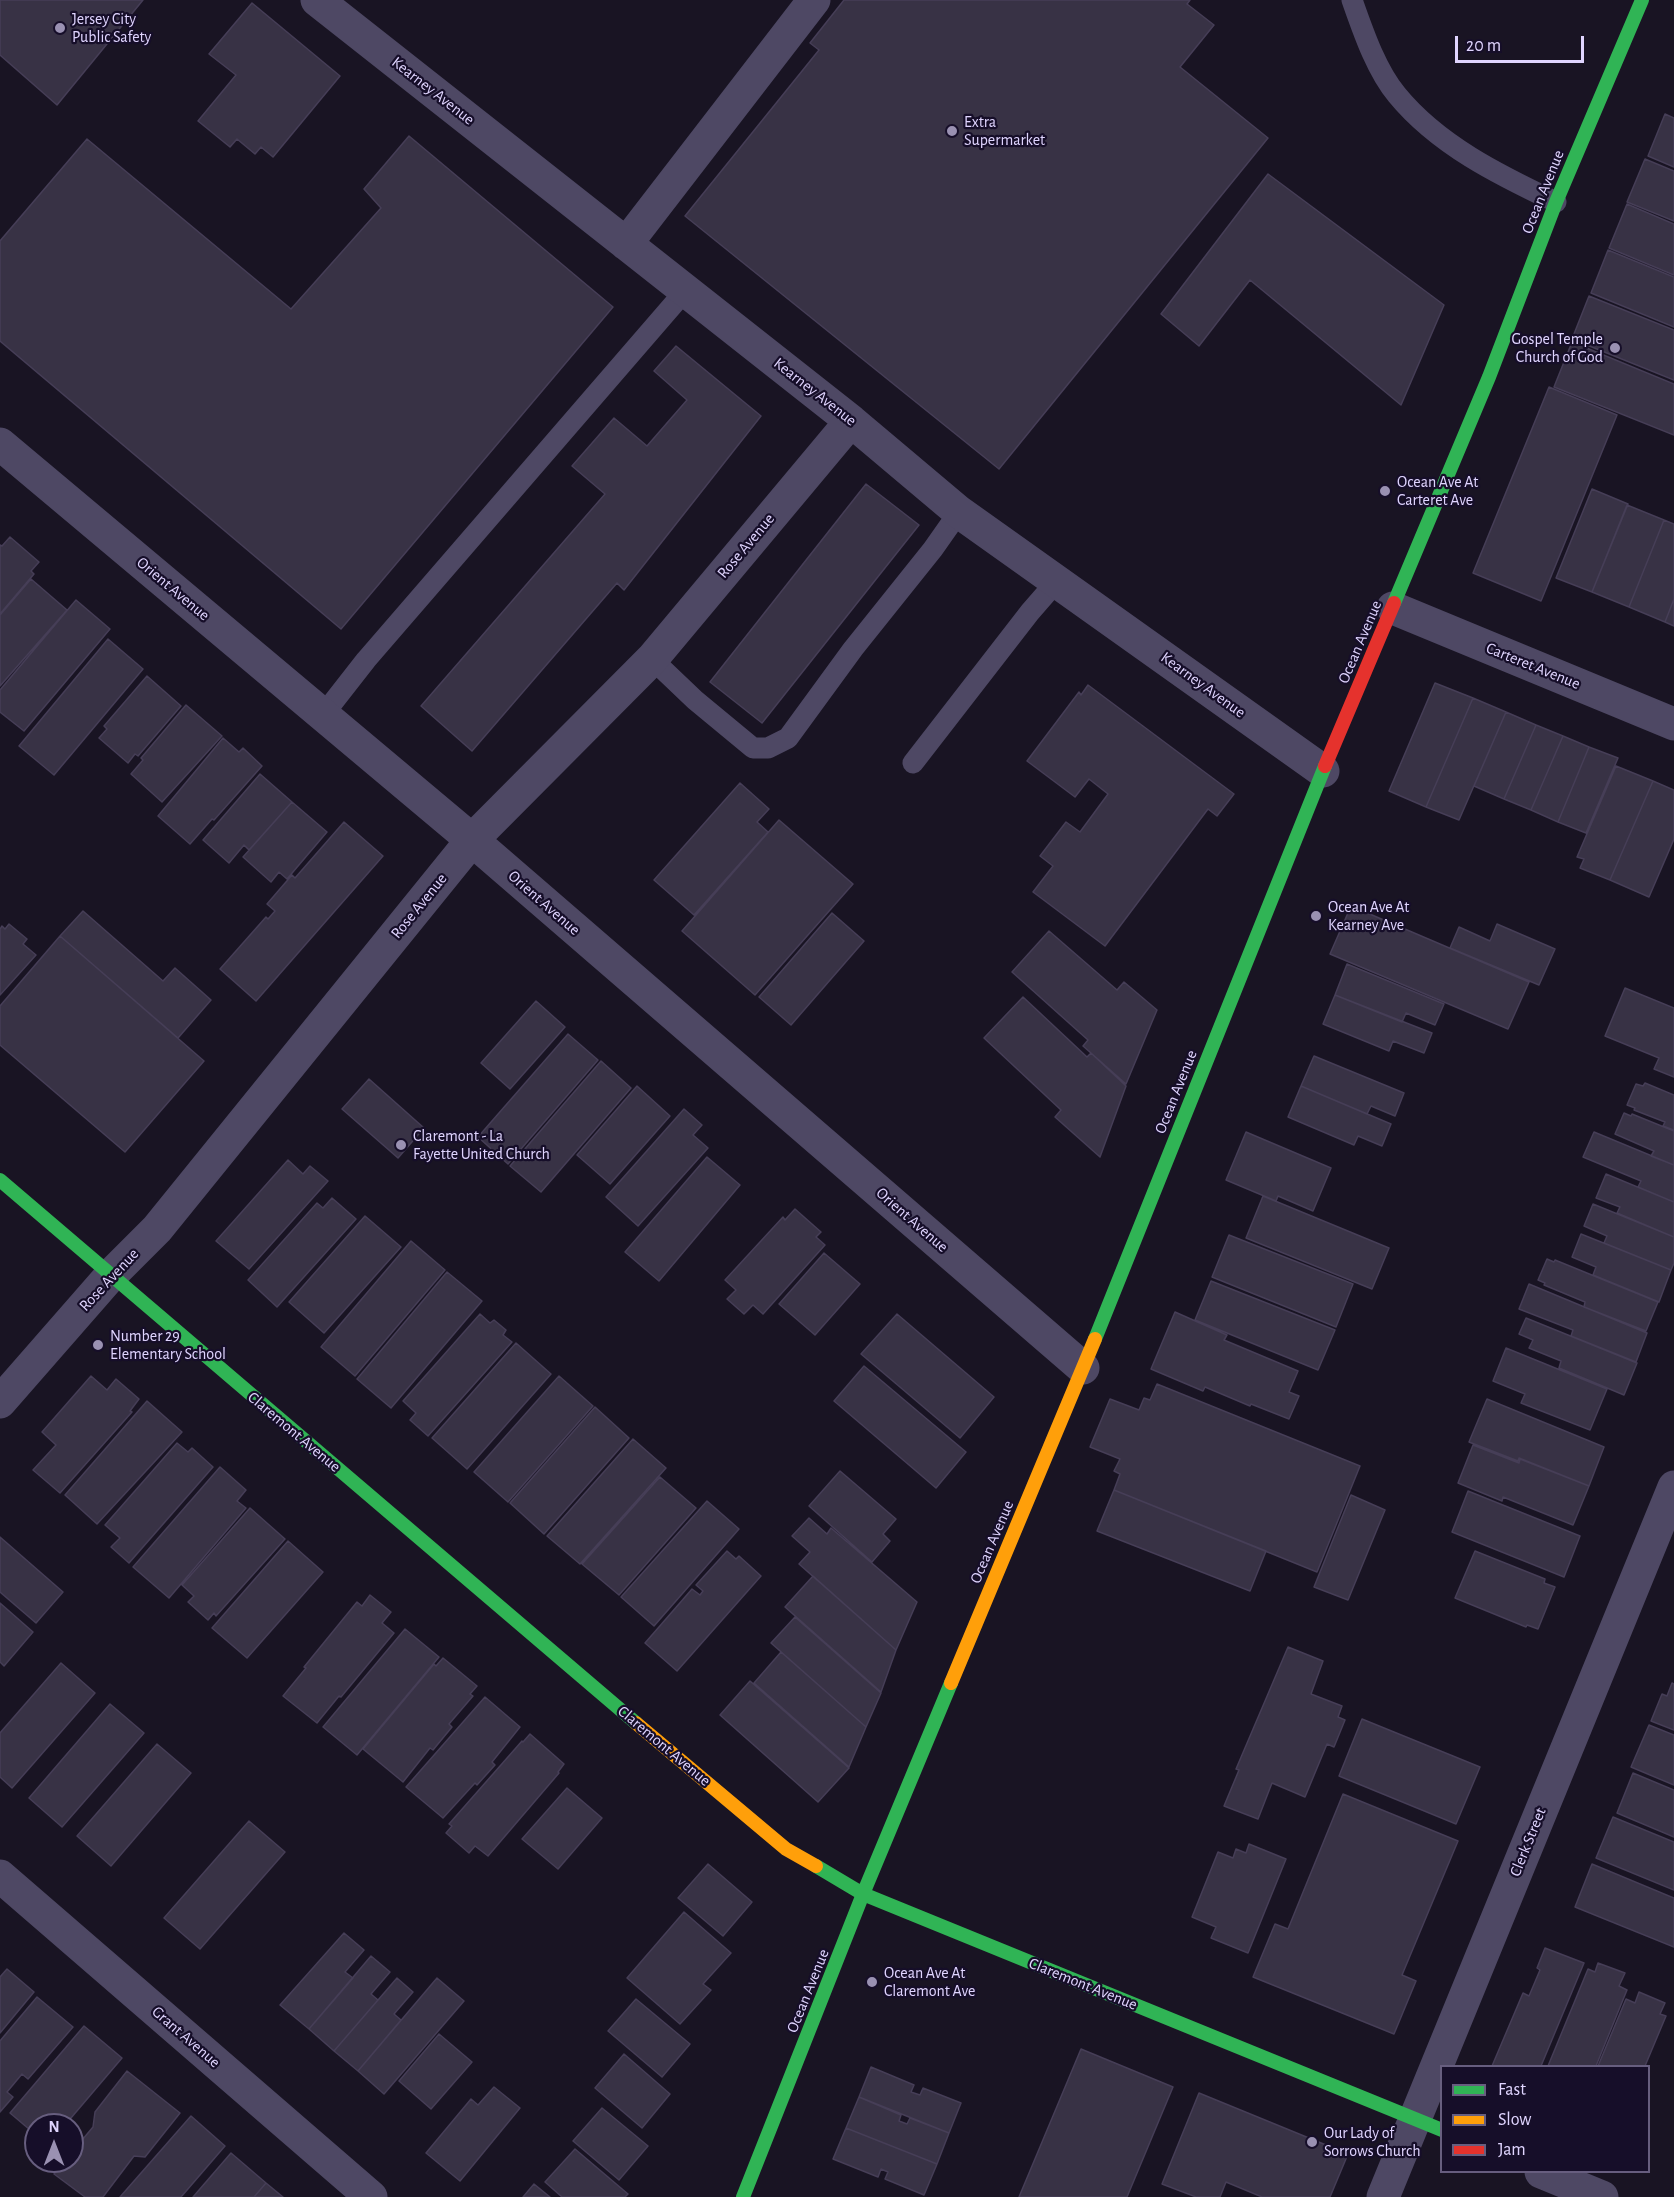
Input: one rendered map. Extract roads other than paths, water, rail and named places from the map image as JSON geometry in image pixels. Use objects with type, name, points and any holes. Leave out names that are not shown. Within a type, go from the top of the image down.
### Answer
[{"type":"street","name":"Kearney Avenue","points":[[317,0],[851,421],[959,512],[1323,771]]},
{"type":"street","points":[[626,244],[814,0]]},
{"type":"street","name":"Ocean Avenue","points":[[743,2197],[863,1894],[1083,1368],[1323,771],[1489,377],[1556,202],[1642,0]]},
{"type":"street","name":"Rose Avenue","points":[[0,1402],[111,1275],[157,1228],[472,840],[652,659],[851,421]]},
{"type":"street","name":"Orient Avenue","points":[[0,444],[472,840],[1083,1368]]},
{"type":"street","name":"Carteret Avenue","points":[[1393,608],[1674,724]]},
{"type":"street","name":"Claremont Avenue","points":[[0,1180],[786,1849],[863,1894],[1428,2125]]},
{"type":"street","name":"Clerk Street","points":[[1451,2065],[1674,1487]]},
{"type":"street","name":"Grant Avenue","points":[[0,1876],[371,2197]]},
{"type":"street","name":"Clerk Street","points":[[1383,2197],[1428,2125],[1440,2094]]},
{"type":"street","points":[[1543,2173],[1602,2197]]},
{"type":"lane","points":[[1352,0],[1368,44],[1396,94],[1430,130],[1507,179],[1556,202]]},
{"type":"lane","points":[[323,715],[374,651],[685,291]]},
{"type":"lane","points":[[652,659],[695,700],[753,748],[768,748],[788,738],[853,649],[933,549],[959,512]]},
{"type":"lane","points":[[913,764],[1057,580]]},
{"type":"place","name":"Jersey City Public Safety","points":[[60,28]]},
{"type":"place","name":"Extra Supermarket","points":[[952,131]]},
{"type":"place","name":"Gospel Temple Church of God","points":[[1615,348]]},
{"type":"place","name":"Ocean Ave At Carteret Ave","points":[[1385,491]]},
{"type":"place","name":"Ocean Ave At Kearney Ave","points":[[1316,916]]},
{"type":"place","name":"Claremont - La Fayette United Church","points":[[401,1145]]},
{"type":"place","name":"Number 29 Elementary School","points":[[98,1345]]},
{"type":"place","name":"Ocean Ave At Claremont Ave","points":[[872,1982]]},
{"type":"place","name":"Our Lady of Sorrows Church","points":[[1312,2142]]}]
